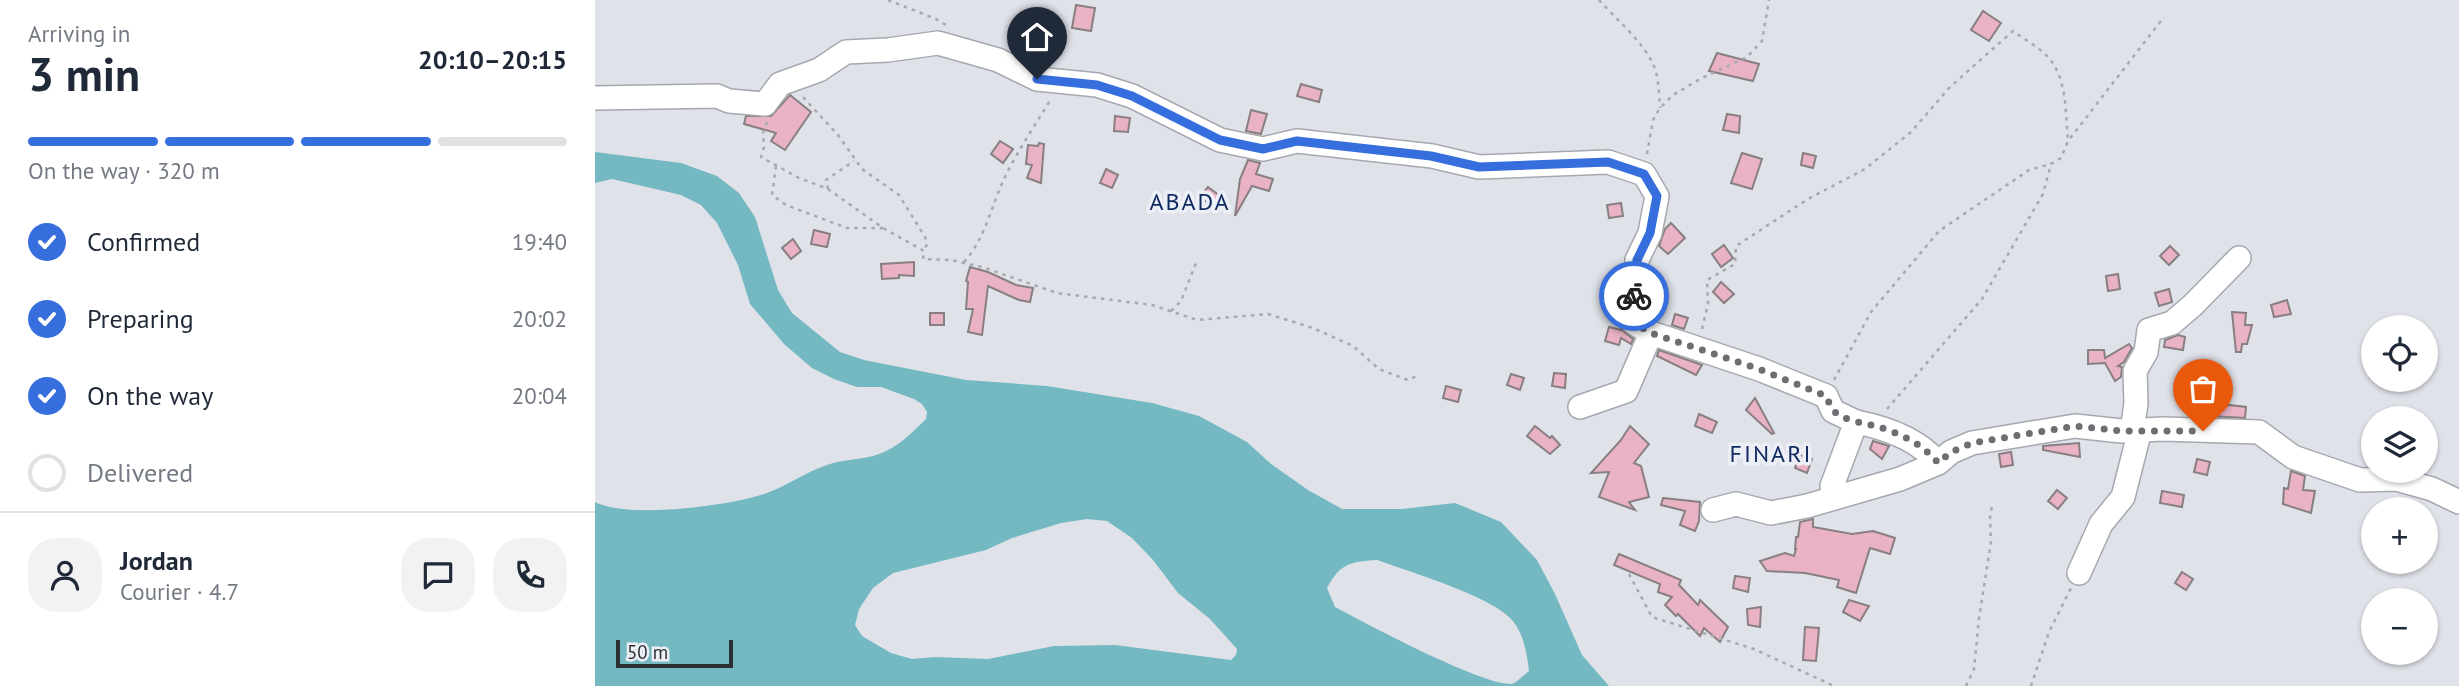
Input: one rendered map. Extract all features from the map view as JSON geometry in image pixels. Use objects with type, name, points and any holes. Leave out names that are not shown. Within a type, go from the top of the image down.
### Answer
[{"type":"street","points":[[595,98],[717,96],[729,101],[765,104],[780,84],[819,70],[846,52],[938,43],[998,60],[1037,79],[1097,85],[1132,96],[1220,140],[1263,149],[1297,141],[1431,156],[1479,167],[1608,162],[1644,174],[1657,196],[1650,233],[1637,260],[1634,323],[1651,333],[1688,344],[1826,396],[1833,411],[1926,448],[1938,463]]},
{"type":"street","points":[[2079,573],[2101,524],[2123,497],[2136,431],[2135,371],[2145,352],[2149,330],[2172,323],[2239,258]]},
{"type":"street","points":[[1580,407],[1626,391],[1651,333]]},
{"type":"street","points":[[1834,498],[1832,486],[1864,424]]},
{"type":"street","points":[[1713,510],[1736,504],[1771,513],[1900,479],[1938,463],[1951,452],[1972,443],[2075,426],[2136,431],[2259,432],[2293,457],[2360,480],[2396,479],[2432,489],[2459,502]]},
{"type":"path","points":[[1599,0],[1654,64],[1660,108]]},
{"type":"path","points":[[1644,174],[1653,120],[1660,108],[1674,95],[1700,79],[1747,57],[1762,41],[1769,0]]},
{"type":"path","points":[[1826,396],[1871,312],[1939,231],[2029,170],[2051,164],[2061,158],[2068,141],[2164,17]]},
{"type":"path","points":[[1688,344],[1703,327],[1708,304],[1707,280],[1735,264],[1736,246],[1808,199],[1865,169],[1911,132],[1950,87],[2014,31],[2046,55],[2058,72],[2063,85],[2068,141]]},
{"type":"path","points":[[964,263],[974,251],[1004,180],[1061,81]]},
{"type":"path","points":[[785,82],[802,96],[838,135],[862,169],[899,195],[925,237],[927,244],[923,259],[982,267],[1057,293],[1152,305],[1197,320],[1268,314],[1313,328],[1353,346],[1379,369],[1408,380],[1417,376]]},
{"type":"path","points":[[765,104],[768,124],[763,133],[764,147],[761,158],[799,178],[828,189],[883,228],[924,251]]},
{"type":"path","points":[[828,189],[826,180],[855,160]]},
{"type":"path","points":[[1864,424],[1982,299],[2043,194],[2051,164]]},
{"type":"path","points":[[776,166],[772,195],[786,205],[847,228],[883,228]]},
{"type":"path","points":[[1171,311],[1181,301],[1196,263]]},
{"type":"path","points":[[1966,686],[1974,669],[1991,542],[1992,506]]},
{"type":"path","points":[[2031,686],[2049,632],[2079,573]]},
{"type":"path","points":[[1629,574],[1652,617],[1754,649],[1834,686]]},
{"type":"water","points":[[595,152],[681,163],[717,176],[739,193],[755,217],[778,290],[792,313],[840,352],[864,360],[966,380],[1047,386],[1152,403],[1199,416],[1247,442],[1271,464],[1308,490],[1342,509],[1402,509],[1455,503],[1501,522],[1537,560],[1582,655],[1609,686],[595,686],[595,502],[630,510],[653,510],[727,503],[748,498],[772,491],[827,465],[886,451],[916,429],[926,419],[927,412],[922,404],[914,399],[881,387],[857,387],[834,379],[812,368],[784,344],[750,304],[738,265],[717,223],[701,205],[681,195],[612,179],[595,183]],"holes":[[[1087,519],[1107,521],[1132,538],[1178,593],[1210,619],[1237,649],[1236,655],[1231,660],[1115,645],[1054,646],[988,659],[912,659],[891,653],[862,636],[855,625],[859,609],[873,588],[893,573],[986,550],[1012,538],[1061,523]],[[1377,560],[1469,594],[1502,611],[1519,631],[1529,671],[1512,684],[1497,682],[1451,665],[1335,607],[1327,588],[1337,573],[1353,563]]]},
{"type":"building","points":[[1076,5],[1095,8],[1091,31],[1072,28]]},
{"type":"building","points":[[1983,11],[2001,23],[1989,41],[1971,30]]},
{"type":"building","points":[[1717,53],[1759,64],[1753,81],[1709,71]]},
{"type":"building","points":[[1301,84],[1322,90],[1319,102],[1297,96]]},
{"type":"building","points":[[790,95],[811,112],[785,150],[771,141],[776,133],[744,124],[746,116],[771,116]]},
{"type":"building","points":[[1251,110],[1267,114],[1261,134],[1246,131]]},
{"type":"building","points":[[1727,114],[1740,116],[1739,133],[1723,130]]},
{"type":"building","points":[[1115,116],[1130,118],[1128,132],[1114,131]]},
{"type":"building","points":[[1000,141],[1013,149],[1003,163],[991,154]]},
{"type":"building","points":[[1039,143],[1044,144],[1041,183],[1027,178],[1032,165],[1026,164],[1028,145],[1038,146]]},
{"type":"building","points":[[1742,153],[1762,159],[1752,189],[1731,183]]},
{"type":"building","points":[[1803,153],[1816,156],[1813,168],[1801,165]]},
{"type":"building","points":[[1248,160],[1260,163],[1256,174],[1273,179],[1269,191],[1252,186],[1235,216],[1240,179]]},
{"type":"building","points":[[1106,169],[1118,175],[1112,188],[1100,183]]},
{"type":"building","points":[[1208,187],[1220,196],[1212,206],[1200,197]]},
{"type":"building","points":[[1621,203],[1623,216],[1609,218],[1607,205]]},
{"type":"building","points":[[1671,223],[1685,238],[1668,254],[1659,246],[1665,229]]},
{"type":"building","points":[[814,230],[830,234],[827,247],[811,244]]},
{"type":"building","points":[[793,239],[801,251],[791,259],[782,248]]},
{"type":"building","points":[[1724,245],[1733,258],[1721,267],[1712,254]]},
{"type":"building","points":[[2170,246],[2179,255],[2169,265],[2160,256]]},
{"type":"building","points":[[914,262],[914,276],[899,275],[899,278],[882,279],[881,264]]},
{"type":"building","points":[[970,267],[1016,285],[1033,288],[1030,302],[988,286],[982,335],[968,332],[973,309],[966,309],[966,281]]},
{"type":"building","points":[[2118,274],[2120,289],[2108,291],[2106,276]]},
{"type":"building","points":[[1721,282],[1734,294],[1724,303],[1713,292]]},
{"type":"building","points":[[2169,289],[2172,302],[2159,306],[2155,293]]},
{"type":"building","points":[[2287,300],[2291,314],[2274,317],[2271,305]]},
{"type":"building","points":[[2232,312],[2246,313],[2245,325],[2252,325],[2247,344],[2242,344],[2241,352],[2236,352]]},
{"type":"building","points":[[930,313],[944,313],[944,325],[930,325]]},
{"type":"building","points":[[1675,314],[1688,318],[1684,329],[1672,325]]},
{"type":"building","points":[[1609,327],[1621,329],[1633,339],[1631,344],[1621,338],[1619,345],[1605,341]]},
{"type":"building","points":[[2178,335],[2185,337],[2183,350],[2164,347],[2165,340]]},
{"type":"building","points":[[2129,344],[2132,348],[2124,362],[2118,366],[2122,367],[2121,377],[2115,381],[2105,363],[2088,364],[2088,350],[2104,350],[2105,358]]},
{"type":"building","points":[[1659,350],[1702,365],[1696,375],[1657,356]]},
{"type":"building","points":[[1554,373],[1566,374],[1565,388],[1552,386]]},
{"type":"building","points":[[1511,374],[1524,378],[1520,390],[1507,385]]},
{"type":"building","points":[[1446,386],[1461,390],[1458,402],[1443,398]]},
{"type":"building","points":[[1755,398],[1774,433],[1746,410]]},
{"type":"building","points":[[2212,403],[2246,407],[2245,418],[2210,416]]},
{"type":"building","points":[[1699,414],[1717,422],[1712,433],[1695,426]]},
{"type":"building","points":[[1535,426],[1550,438],[1552,436],[1560,445],[1550,454],[1527,436]]},
{"type":"building","points":[[1630,426],[1649,444],[1634,463],[1641,466],[1649,497],[1629,502],[1635,510],[1599,497],[1609,472],[1591,473]]},
{"type":"building","points":[[1873,441],[1889,446],[1882,459],[1870,449]]},
{"type":"building","points":[[2079,443],[2080,457],[2043,450],[2043,446]]},
{"type":"building","points":[[2011,452],[2013,465],[2001,467],[1999,454]]},
{"type":"building","points":[[1800,455],[1812,459],[1807,473],[1795,468]]},
{"type":"building","points":[[2197,459],[2210,462],[2207,475],[2194,472]]},
{"type":"building","points":[[2291,471],[2305,476],[2303,490],[2315,491],[2311,513],[2283,504],[2284,488],[2288,489]]},
{"type":"building","points":[[2057,490],[2067,498],[2058,509],[2048,501]]},
{"type":"building","points":[[2162,491],[2184,495],[2182,507],[2160,503]]},
{"type":"building","points":[[1663,498],[1700,502],[1699,521],[1695,531],[1680,525],[1685,511],[1661,505]]},
{"type":"building","points":[[1813,519],[1813,527],[1852,534],[1873,531],[1895,538],[1890,554],[1870,548],[1856,593],[1837,587],[1839,580],[1805,573],[1767,571],[1760,561],[1785,553],[1794,556],[1800,522]]},
{"type":"building","points":[[1619,554],[1681,580],[1679,585],[1698,605],[1700,600],[1728,627],[1720,642],[1704,628],[1700,636],[1678,614],[1676,616],[1665,605],[1672,597],[1658,592],[1660,584],[1614,565]]},
{"type":"building","points":[[2182,572],[2193,579],[2186,590],[2175,583]]},
{"type":"building","points":[[1735,576],[1750,578],[1748,592],[1733,588]]},
{"type":"building","points":[[1849,600],[1869,606],[1860,621],[1843,612]]},
{"type":"building","points":[[1761,607],[1760,627],[1748,625],[1747,609]]},
{"type":"building","points":[[1805,627],[1819,628],[1816,661],[1803,660]]},
{"type":"way so far","points":[[1634,296],[1634,323],[1651,333],[1759,369],[1826,396],[1833,411],[1856,422],[1896,433],[1926,448],[1938,463],[1951,452],[1972,443],[2075,426],[2122,431],[2203,431]]},
{"type":"district","name":"ABADA","points":[[1190,201]]},
{"type":"district","name":"FINARI","points":[[1771,453]]},
{"type":"route","points":[[1037,79],[1097,85],[1132,96],[1220,140],[1263,149],[1297,141],[1431,156],[1479,167],[1608,162],[1644,174],[1657,196],[1650,233],[1637,260],[1634,296]]}]
